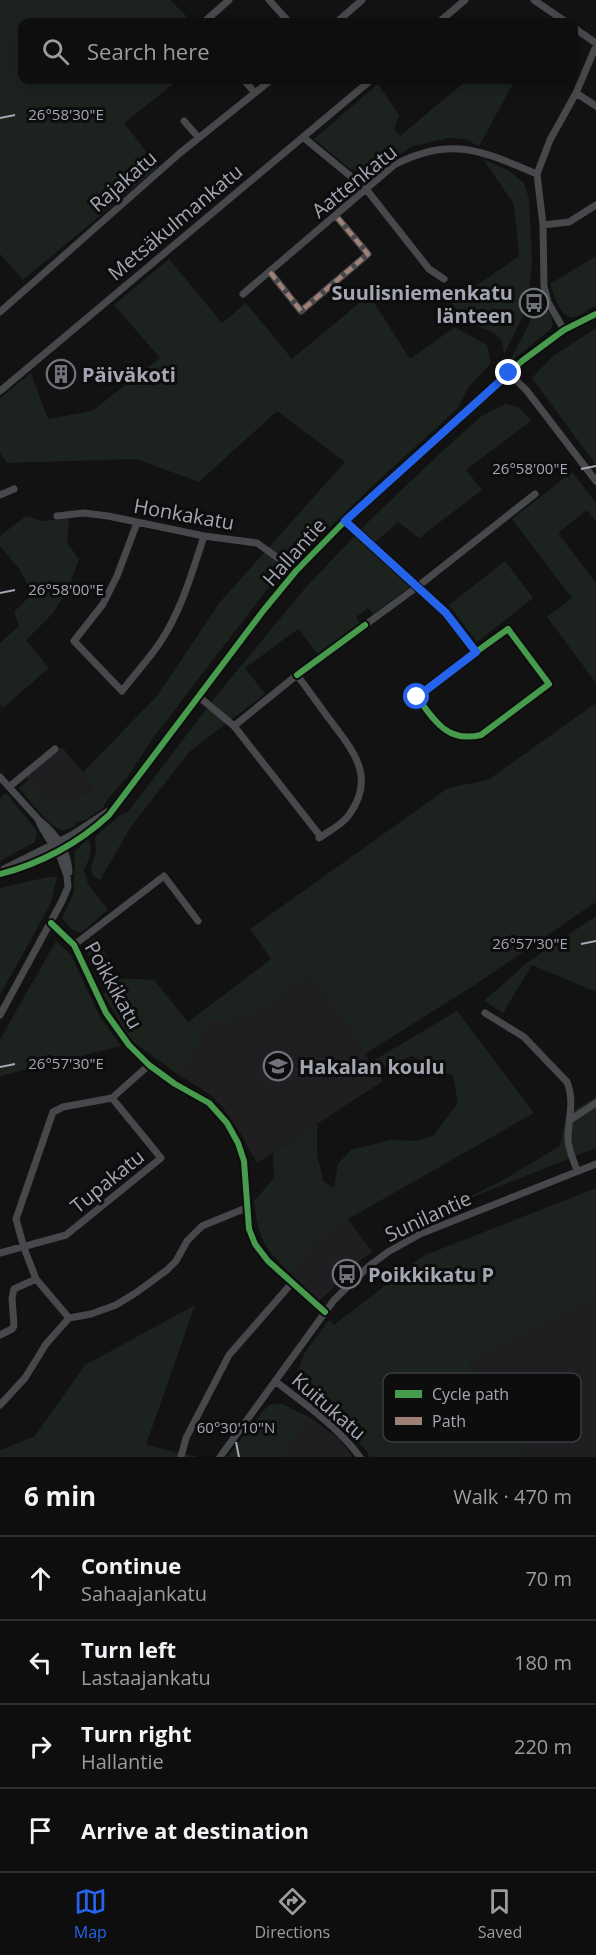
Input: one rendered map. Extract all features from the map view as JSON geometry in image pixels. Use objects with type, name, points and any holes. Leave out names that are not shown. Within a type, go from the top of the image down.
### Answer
[{"type":"street","points":[[209,18],[229,0]]},
{"type":"street","points":[[269,0],[285,18]]},
{"type":"street","points":[[342,18],[362,0]]},
{"type":"street","points":[[444,18],[465,0]]},
{"type":"street","points":[[534,0],[560,18]]},
{"type":"street","points":[[564,330],[548,302],[544,286],[543,225],[537,174],[550,140],[576,93],[596,45],[578,32]]},
{"type":"street","points":[[247,84],[255,93]]},
{"type":"street","name":"Rajakatu","points":[[0,312],[199,138],[266,84]]},
{"type":"street","name":"Metsäkulmankatu","points":[[0,391],[366,84]]},
{"type":"street","points":[[576,93],[596,106]]},
{"type":"street","points":[[184,121],[199,138]]},
{"type":"street","points":[[303,137],[366,189],[429,270],[444,279]]},
{"type":"street","name":"Aattenkatu","points":[[243,294],[394,165],[428,150],[462,148],[537,174]]},
{"type":"street","points":[[543,225],[568,222],[596,205]]},
{"type":"street","points":[[270,272],[301,311],[368,254],[336,216]]},
{"type":"street","name":"Hallantie","points":[[0,873],[58,847],[99,818],[122,798],[230,653],[296,571],[345,521],[509,373],[564,330],[596,315]]},
{"type":"street","points":[[509,373],[527,391],[596,481]]},
{"type":"street","points":[[0,495],[14,489]]},
{"type":"street","points":[[364,625],[417,587],[535,494]]},
{"type":"street","name":"Honkakatu","points":[[57,516],[84,513],[204,536],[257,543],[296,571]]},
{"type":"street","points":[[345,521],[446,613],[476,652]]},
{"type":"street","points":[[136,523],[117,576],[103,604],[74,641],[122,691],[160,643],[174,617],[186,591],[204,536]]},
{"type":"street","points":[[508,629],[549,684],[481,735],[468,738],[451,734],[438,725],[417,697],[476,652],[508,629]]},
{"type":"street","points":[[198,696],[234,726],[320,838],[348,817],[359,799],[362,782],[360,766],[353,751],[297,675],[234,726]]},
{"type":"street","points":[[9,787],[56,749]]},
{"type":"street","points":[[0,777],[38,819],[58,847],[69,865],[70,877],[68,887],[51,923],[0,1015]]},
{"type":"street","points":[[74,945],[164,876],[198,921]]},
{"type":"street","name":"Poikkikatu","points":[[51,923],[74,945],[106,1013],[129,1045],[148,1065],[175,1084],[209,1103],[227,1123],[238,1143],[244,1161],[246,1208],[249,1229],[255,1244],[291,1284],[325,1312]]},
{"type":"street","points":[[485,1012],[524,1037],[567,1082],[571,1091],[572,1103],[568,1141],[577,1171]]},
{"type":"street","points":[[69,1318],[36,1279],[16,1219],[53,1112],[63,1107],[112,1098],[148,1065]]},
{"type":"street","name":"Tupakatu","points":[[0,1253],[66,1235],[161,1158],[112,1098]]},
{"type":"street","points":[[570,1120],[596,1103]]},
{"type":"street","name":"Sunilantie","points":[[220,1457],[325,1312],[352,1280],[369,1266],[404,1242],[596,1164]]},
{"type":"street","points":[[0,1405],[25,1378],[46,1344],[69,1318],[91,1314],[116,1305],[137,1292],[176,1261],[187,1241],[202,1226],[246,1208]]},
{"type":"street","points":[[0,1335],[14,1326],[12,1298],[14,1289],[36,1279]]},
{"type":"street","points":[[181,1457],[186,1438],[229,1355],[291,1284]]},
{"type":"street","name":"Kuitukatu","points":[[275,1381],[325,1420],[360,1457]]},
{"type":"shaded area","points":[[0,0],[170,0],[187,17],[18,18],[18,84],[173,84],[124,123],[158,167],[23,280],[0,254]]},
{"type":"shaded area","points":[[378,84],[399,115],[394,130],[400,136],[462,84],[513,84],[479,146],[465,139],[448,138],[410,147],[371,177],[349,168],[314,139]]},
{"type":"shaded area","points":[[483,159],[509,171],[524,183],[529,199],[532,259],[529,294],[522,318],[504,354],[502,341],[494,333],[464,320],[452,303],[519,256],[514,204]]},
{"type":"shaded area","points":[[596,256],[596,306],[577,316],[569,317],[558,305],[550,284]]},
{"type":"shaded area","points":[[169,259],[222,323],[246,303],[292,359],[369,295],[410,359],[455,327],[487,345],[491,363],[468,388],[458,408],[370,488],[302,555],[282,570],[153,738],[103,808],[87,819],[75,823],[76,825],[71,828],[62,830],[51,824],[19,788],[29,780],[46,800],[79,798],[94,786],[83,772],[157,696],[220,602],[345,462],[277,411],[199,482],[136,459],[7,463],[0,453],[0,398],[31,373],[48,419],[92,411],[160,358],[114,305]]},
{"type":"shaded area","points":[[542,304],[550,315],[552,328],[508,364],[536,307]]},
{"type":"shaded area","points":[[596,328],[596,465],[532,378],[553,356]]},
{"type":"shaded area","points":[[505,404],[519,407],[531,421],[466,470],[482,490],[419,538],[398,522],[370,547],[411,586],[373,614],[368,608],[356,617],[360,623],[318,654],[298,629],[245,668],[265,694],[189,752],[130,828],[100,880],[93,876],[91,867],[96,853],[95,837],[120,815],[128,812],[217,695],[306,587],[372,518],[447,447],[483,415]]},
{"type":"shaded area","points":[[572,472],[596,503],[596,522],[587,510],[558,533],[596,583],[596,683],[547,617],[572,598],[512,519]]},
{"type":"shaded area","points":[[26,516],[41,521],[69,519],[67,543],[79,559],[69,587],[53,613],[26,640],[49,668],[3,708],[0,704],[0,643],[19,626],[14,612],[32,594],[20,570],[0,546],[0,536]]},
{"type":"shaded area","points":[[505,561],[533,598],[477,642],[449,605]]},
{"type":"shaded area","points":[[596,703],[596,902],[476,984],[365,1054],[311,975],[264,1007],[230,1020],[206,1022],[200,1048],[176,1073],[131,1040],[103,994],[116,978],[154,980],[188,1022],[271,959],[250,929],[448,788],[488,780]]},
{"type":"shaded area","points":[[62,747],[94,785],[79,798],[46,800],[26,777]]},
{"type":"shaded area","points":[[6,793],[37,831],[35,842],[0,861],[0,798]]},
{"type":"shaded area","points":[[88,839],[91,851],[84,870],[88,884],[108,910],[80,933],[71,929],[62,918],[74,892],[75,851]]},
{"type":"shaded area","points":[[57,877],[51,903],[0,995],[0,888]]},
{"type":"shaded area","points":[[596,916],[596,992],[532,965],[503,1013],[484,1001],[528,962]]},
{"type":"shaded area","points":[[95,938],[107,956],[99,964],[109,977],[97,972],[84,945]]},
{"type":"shaded area","points":[[56,941],[71,955],[99,1015],[121,1046],[0,1076],[0,1039]]},
{"type":"shaded area","name":"Hakalan koulu","points":[[311,975],[383,1081],[257,1163],[221,1105],[211,1095],[176,1073],[200,1048],[206,1022],[230,1020],[264,1007]]},
{"type":"shaded area","points":[[457,1011],[534,1113],[348,1219],[321,1239],[290,1273],[268,1249],[260,1233],[254,1201],[274,1178],[273,1153],[317,1124],[317,1154],[323,1181],[334,1188],[338,1164],[351,1150],[390,1140],[416,1141],[433,1136],[458,1103],[453,1076],[412,1056],[376,1070],[371,1062]]},
{"type":"shaded area","points":[[596,1097],[596,1148],[452,1205],[500,1182],[560,1146],[566,1115]]},
{"type":"shaded area","points":[[596,1188],[596,1299],[469,1363],[475,1373],[383,1373],[383,1442],[517,1442],[526,1457],[370,1457],[366,1450],[300,1385],[296,1376],[304,1354],[329,1320],[334,1325],[423,1256]]},
{"type":"shaded area","points":[[348,1219],[372,1252],[350,1268],[342,1280],[319,1301],[290,1273],[321,1239]]},
{"type":"shaded area","points":[[596,1299],[596,1457],[526,1457],[517,1442],[581,1442],[581,1373],[475,1373],[469,1363]]},
{"type":"shaded area","points":[[195,1305],[146,1445],[198,1457],[0,1457],[0,1450],[35,1436],[85,1365]]},
{"type":"shaded area","points":[[271,1404],[282,1404],[309,1417],[282,1457],[227,1457],[265,1409]]},
{"type":"shaded area","points":[[309,1417],[338,1438],[353,1457],[282,1457]]},
{"type":"marked path","points":[[270,272],[301,311],[368,254],[336,216]]},
{"type":"cycle path","points":[[0,874],[15,870],[58,851],[85,835],[109,815],[263,611],[296,571],[345,521],[522,361],[564,330],[596,314]]},
{"type":"cycle path","points":[[345,521],[446,613],[476,652],[508,629],[549,684],[481,735],[459,736],[436,722],[417,697],[476,652]]},
{"type":"cycle path","points":[[297,675],[365,625]]},
{"type":"cycle path","points":[[51,923],[74,945],[106,1013],[129,1045],[149,1065],[175,1084],[209,1103],[227,1123],[238,1143],[244,1161],[249,1229],[255,1244],[268,1261],[325,1312]]},
{"type":"place","name":"Suulisniemenkatu länteen","points":[[534,303]]},
{"type":"place","name":"Päiväkoti","points":[[61,374]]},
{"type":"place","name":"Hakalan koulu","points":[[278,1066]]},
{"type":"place","name":"Poikkikatu P","points":[[347,1274]]},
{"type":"route","points":[[417,697],[476,652],[446,613],[345,521],[509,373]]}]
